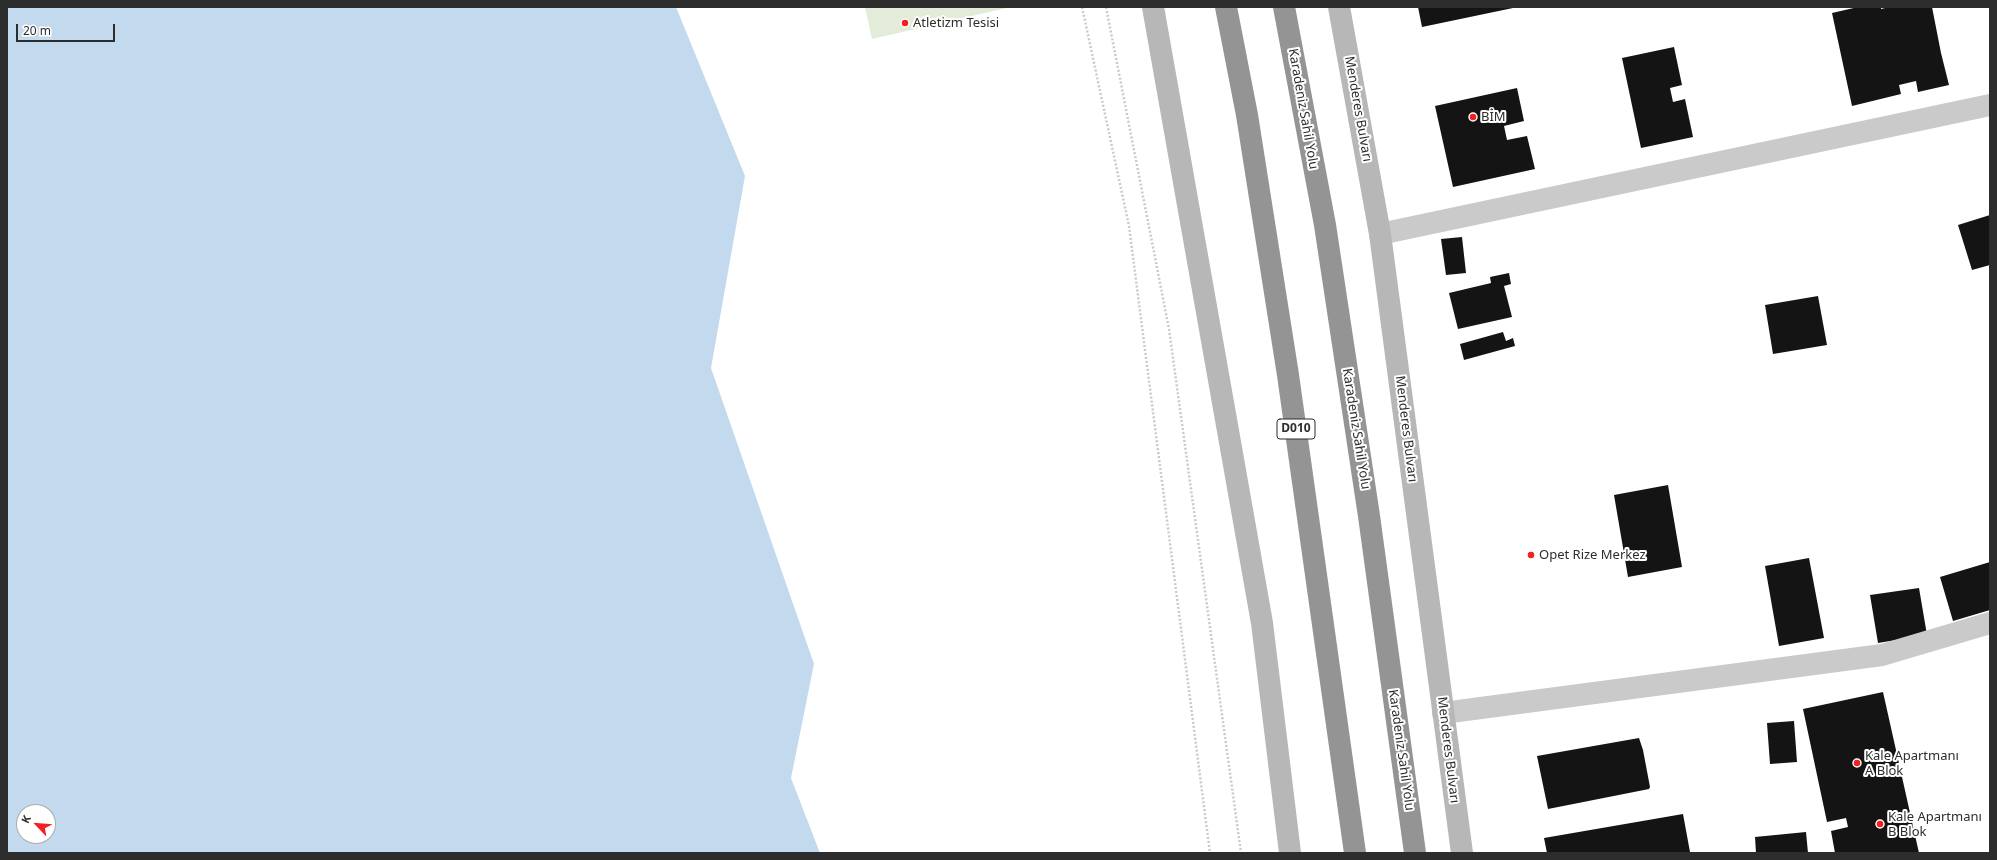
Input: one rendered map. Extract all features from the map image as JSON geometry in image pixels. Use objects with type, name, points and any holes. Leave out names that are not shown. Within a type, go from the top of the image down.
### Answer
[{"type":"highway","name":"D010","points":[[1226,7],[1247,114],[1288,375],[1355,853]]},
{"type":"highway","name":"Karadeniz Sahil Yolu","points":[[1284,7],[1325,225],[1369,516],[1414,853]]},
{"type":"main road","points":[[1153,7],[1262,623],[1290,853]]},
{"type":"main road","name":"Menderes Bulvarı","points":[[1339,7],[1380,234],[1462,853]]},
{"type":"street","points":[[1380,234],[1990,105]]},
{"type":"street","points":[[1443,713],[1882,655],[1990,623]]},
{"type":"path","points":[[1082,7],[1129,226],[1210,853]]},
{"type":"path","points":[[1106,7],[1169,329],[1241,853]]},
{"type":"green space","name":"Atletizm Tesisi","points":[[865,7],[1011,7],[872,39]]},
{"type":"water","points":[[7,7],[676,7],[745,176],[711,368],[814,664],[791,778],[820,853],[7,853]]},
{"type":"building","points":[[1418,7],[1513,7],[1513,8],[1422,27]]},
{"type":"building","points":[[1858,7],[1881,7],[1881,9],[1889,7],[1932,7],[1949,85],[1918,92],[1916,81],[1899,85],[1901,94],[1852,106],[1832,13]]},
{"type":"building","points":[[1674,47],[1682,85],[1670,88],[1673,102],[1685,99],[1693,137],[1641,148],[1622,58]]},
{"type":"building","points":[[1517,88],[1524,121],[1504,126],[1507,140],[1527,136],[1535,169],[1453,187],[1435,106]]},
{"type":"building","points":[[1990,215],[1990,265],[1972,270],[1958,225]]},
{"type":"building","points":[[1462,237],[1466,273],[1446,275],[1441,239]]},
{"type":"building","points":[[1509,273],[1511,284],[1504,286],[1512,317],[1458,329],[1449,293],[1491,283],[1490,277]]},
{"type":"building","points":[[1818,296],[1827,345],[1773,354],[1765,305]]},
{"type":"building","points":[[1503,332],[1506,341],[1513,338],[1515,346],[1464,360],[1460,344]]},
{"type":"building","points":[[1668,485],[1682,567],[1628,577],[1614,495]]},
{"type":"building","points":[[1809,558],[1824,638],[1779,646],[1765,566]]},
{"type":"building","points":[[1990,562],[1990,610],[1953,621],[1940,577]]},
{"type":"building","points":[[1919,588],[1927,635],[1878,643],[1870,595]]},
{"type":"building","name":"Kale Apartmanı A Blok","points":[[1883,692],[1919,853],[1835,853],[1831,831],[1848,827],[1846,818],[1827,822],[1803,709]]},
{"type":"building","points":[[1794,721],[1797,762],[1770,764],[1767,723]]},
{"type":"building","points":[[1639,738],[1643,750],[1650,787],[1649,789],[1548,809],[1537,756]]},
{"type":"building","points":[[1683,814],[1690,852],[1547,853],[1544,838]]},
{"type":"building","points":[[1806,832],[1808,853],[1756,853],[1755,837]]},
{"type":"place","name":"Atletizm Tesisi","points":[[905,23]]},
{"type":"place","name":"BİM","points":[[1473,117]]},
{"type":"place","name":"Opet Rize Merkez","points":[[1531,555]]},
{"type":"place","name":"Kale Apartmanı A Blok","points":[[1857,763]]},
{"type":"place","name":"Kale Apartmanı B Blok","points":[[1880,824]]}]
